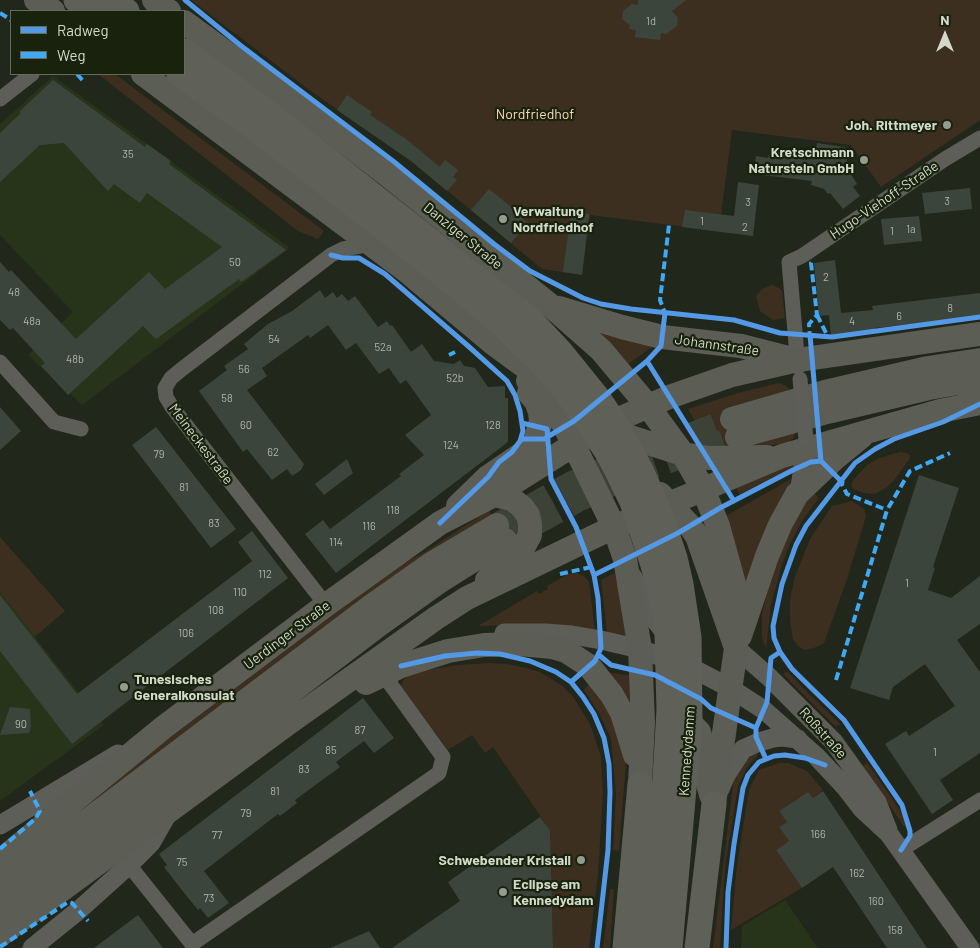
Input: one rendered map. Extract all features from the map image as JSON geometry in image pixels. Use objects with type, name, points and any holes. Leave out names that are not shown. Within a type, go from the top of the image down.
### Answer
[{"type":"highway","points":[[76,0],[91,10]]},
{"type":"highway","points":[[111,0],[126,10]]},
{"type":"highway","points":[[185,52],[257,117],[498,320],[562,386],[598,438],[631,474]]},
{"type":"highway","points":[[181,75],[257,117]]},
{"type":"highway","name":"Kennedydamm","points":[[631,474],[632,502],[653,565],[663,604],[667,635],[669,710],[649,948]]},
{"type":"highway","name":"Kennedydamm","points":[[631,474],[661,516],[681,584],[689,637],[690,720],[670,948]]},
{"type":"highway","points":[[625,948],[640,784]]},
{"type":"highway","points":[[698,948],[714,804]]},
{"type":"main road","points":[[36,0],[51,10]]},
{"type":"main road","points":[[154,0],[168,10]]},
{"type":"main road","name":"Danziger Straße","points":[[185,23],[370,162],[550,305],[601,350],[648,406],[685,457],[703,489]]},
{"type":"main road","points":[[144,75],[408,272],[494,344],[604,425],[627,436],[685,457],[782,456]]},
{"type":"main road","points":[[472,326],[516,349],[527,348],[535,345],[546,329],[550,305]]},
{"type":"main road","name":"Johannstraße","points":[[550,305],[662,337],[741,346],[799,370]]},
{"type":"main road","points":[[440,523],[488,477],[529,449],[535,442],[540,428],[540,412],[536,401],[486,352],[472,326]]},
{"type":"main road","name":"Johannstraße","points":[[574,445],[604,425],[669,397],[732,375],[799,370],[980,334]]},
{"type":"main road","points":[[494,344],[558,415],[614,527],[625,560],[640,649],[642,693],[640,784]]},
{"type":"main road","points":[[980,360],[928,368],[825,392],[735,428],[827,412],[929,388],[980,379]]},
{"type":"main road","points":[[0,935],[287,724],[467,598],[614,527],[782,456],[805,444],[866,433],[940,411],[980,403]]},
{"type":"main road","points":[[736,648],[780,525],[797,494],[834,459],[866,433]]},
{"type":"main road","points":[[574,445],[633,471],[672,502],[697,536],[736,648]]},
{"type":"main road","name":"Uerdinger Straße","points":[[164,727],[326,605],[440,523],[494,495],[574,445]]},
{"type":"main road","points":[[672,502],[684,482],[685,457]]},
{"type":"main road","points":[[703,489],[718,526],[734,584],[736,648],[714,804]]},
{"type":"main road","points":[[467,598],[524,546],[530,534],[528,515],[522,507],[512,499],[494,495]]},
{"type":"main road","points":[[0,888],[370,607],[431,564],[501,533],[0,913]]},
{"type":"main road","points":[[287,724],[392,670],[448,651],[520,644],[552,647],[566,651],[589,666],[612,695],[622,713],[630,734],[640,784]]},
{"type":"main road","points":[[642,744],[653,722],[666,716],[674,715],[681,717],[691,724],[699,732],[701,740],[700,754],[714,804]]},
{"type":"main road","points":[[0,861],[164,727]]},
{"type":"street","points":[[0,99],[31,75]]},
{"type":"street","name":"Hugo-Viehoff-Straße","points":[[799,370],[789,262],[809,251],[945,159],[980,138]]},
{"type":"street","name":"Meineckestraße","points":[[326,605],[172,407],[166,397],[165,388],[171,378],[182,369],[331,255],[343,249],[371,244]]},
{"type":"street","points":[[0,362],[54,422],[81,429]]},
{"type":"street","points":[[797,494],[805,444],[799,370]]},
{"type":"street","points":[[625,560],[654,619],[692,668]]},
{"type":"street","points":[[129,865],[192,944],[439,774],[443,757],[392,670],[452,642],[498,633],[572,635],[640,649]]},
{"type":"street","name":"Roßstraße","points":[[736,648],[769,677],[834,742],[877,802],[890,834],[970,948]]},
{"type":"street","name":"Roßstraße","points":[[640,649],[692,668],[729,699],[771,715],[825,765],[862,809],[890,834]]},
{"type":"street","name":"Uerdinger Straße","points":[[0,825],[164,727]]},
{"type":"street","points":[[714,804],[726,775],[744,749],[773,738],[798,739]]},
{"type":"street","points":[[901,850],[980,800]]},
{"type":"street","points":[[32,948],[79,910],[151,843],[168,811]]},
{"type":"shaded area","points":[[53,76],[290,248],[82,405],[28,355],[73,312],[0,235],[0,124]]},
{"type":"shaded area","points":[[0,537],[65,611],[35,637],[104,725],[0,801]]},
{"type":"shaded area","points":[[785,900],[818,948],[741,948],[742,926]]},
{"type":"green space","name":"Nordfriedhof","points":[[191,0],[980,0],[980,120],[881,187],[851,145],[732,130],[719,231],[590,215],[582,275],[542,269],[414,163],[308,89]]},
{"type":"green space","points":[[99,75],[116,75],[324,231],[318,239],[298,231]]},
{"type":"green space","points":[[772,285],[782,291],[785,318],[773,320],[760,311],[756,296],[762,289]]},
{"type":"green space","points":[[593,326],[653,344],[652,347],[628,364]]},
{"type":"green space","points":[[778,383],[785,385],[791,391],[795,432],[794,437],[788,443],[738,450],[711,450],[688,409]]},
{"type":"green space","points":[[900,452],[907,453],[910,456],[909,460],[886,488],[874,494],[863,493],[853,489],[851,485],[854,479],[867,465],[879,458]]},
{"type":"green space","points":[[794,461],[794,468],[740,494],[733,483]]},
{"type":"green space","points":[[791,479],[783,502],[748,596],[724,517]]},
{"type":"green space","points":[[813,492],[819,498],[802,521],[788,548],[782,565],[771,604],[766,649],[762,637],[762,614],[773,566],[797,515]]},
{"type":"green space","points":[[852,501],[864,509],[866,516],[847,579],[824,643],[805,650],[798,646],[793,639],[790,621],[790,600],[795,577],[810,539],[832,506]]},
{"type":"green space","points":[[489,510],[493,516],[27,853],[110,783],[395,568],[428,550]]},
{"type":"green space","points":[[0,537],[65,611],[35,636],[0,592]]},
{"type":"green space","points":[[577,573],[584,576],[589,582],[595,630],[536,624],[478,626],[537,591],[539,594],[548,589],[547,586],[568,574]]},
{"type":"green space","points":[[614,573],[629,638],[607,632],[601,580]]},
{"type":"green space","points":[[507,664],[540,672],[564,687],[574,698],[590,724],[601,756],[603,794],[598,875],[589,948],[553,948],[550,830],[493,747],[485,753],[472,735],[448,750],[401,686],[403,680],[408,676],[428,670],[457,665]]},
{"type":"green space","points":[[787,671],[840,724],[836,727],[783,674]]},
{"type":"green space","points":[[606,672],[633,676],[635,717]]},
{"type":"green space","points":[[591,681],[616,722],[626,760],[619,851],[613,850],[616,794],[611,739],[600,715],[584,690]]},
{"type":"green space","points":[[756,750],[758,755],[747,767],[738,787],[725,867],[720,948],[713,948],[734,777],[738,766]]},
{"type":"green space","points":[[867,762],[905,818],[907,825],[904,827],[863,766]]},
{"type":"green space","points":[[779,763],[788,763],[807,771],[823,790],[813,798],[808,792],[779,811],[787,822],[779,827],[789,841],[776,850],[802,888],[731,930],[737,865],[749,790],[759,770]]},
{"type":"green space","points":[[610,889],[614,889],[610,948],[603,948]]},
{"type":"building","points":[[638,0],[686,0],[672,11],[678,18],[677,26],[666,34],[661,33],[660,40],[635,37],[636,30],[629,29],[630,25],[622,19],[623,11],[632,4],[638,5]]},
{"type":"building","points":[[53,80],[145,147],[147,144],[171,161],[169,164],[286,250],[241,282],[239,279],[156,339],[143,326],[68,395],[41,366],[45,363],[13,328],[10,330],[0,320],[0,262],[9,272],[11,270],[76,339],[149,272],[165,289],[222,247],[147,193],[140,203],[114,184],[108,191],[64,143],[40,145],[0,182],[0,133]]},
{"type":"building","points":[[347,95],[372,112],[370,115],[406,139],[440,167],[445,160],[458,170],[453,177],[457,180],[447,191],[411,161],[337,110]]},
{"type":"building","points":[[817,143],[849,148],[846,166],[857,184],[853,187],[860,196],[843,209],[830,193],[828,194],[824,189],[811,185],[812,181],[754,174],[756,156],[768,158],[769,154],[807,160],[807,157],[814,159]]},
{"type":"building","points":[[738,182],[759,185],[753,236],[682,227],[685,210],[734,216]]},
{"type":"building","points":[[970,188],[972,209],[925,214],[922,193]]},
{"type":"building","name":"Verwaltung Nordfriedhof","points":[[489,189],[520,214],[528,223],[511,243],[471,210]]},
{"type":"building","points":[[571,212],[589,214],[582,275],[563,272]]},
{"type":"building","points":[[919,216],[922,241],[884,245],[881,219]]},
{"type":"building","points":[[835,260],[841,313],[873,310],[872,306],[980,293],[980,316],[875,328],[875,331],[831,336],[829,315],[819,316],[814,263]]},
{"type":"building","points":[[320,290],[325,298],[333,292],[337,298],[342,294],[348,301],[355,296],[378,327],[387,321],[390,326],[392,325],[411,352],[422,344],[434,361],[454,364],[460,360],[464,366],[475,368],[488,387],[505,386],[505,398],[508,398],[508,442],[336,573],[305,534],[323,520],[330,529],[401,476],[399,474],[424,455],[405,435],[431,415],[406,380],[400,384],[389,368],[379,374],[356,343],[346,350],[328,325],[310,338],[308,335],[262,368],[267,376],[247,390],[304,464],[301,470],[292,476],[287,469],[272,480],[247,449],[243,452],[199,391],[227,370],[224,366],[248,349],[244,344],[268,324],[292,311]]},
{"type":"building","points":[[0,407],[21,431],[0,450]]},
{"type":"building","points":[[156,427],[236,529],[211,548],[132,445]]},
{"type":"building","points":[[347,459],[353,473],[324,495],[315,484]]},
{"type":"building","points":[[919,475],[959,488],[933,567],[935,568],[928,590],[951,598],[980,576],[980,624],[957,640],[980,672],[980,753],[940,780],[953,800],[932,814],[885,744],[906,731],[909,736],[955,706],[925,664],[893,687],[889,700],[850,688]]},
{"type":"building","points":[[252,531],[288,578],[72,744],[0,651],[0,595],[77,694],[252,561],[238,542]]},
{"type":"building","points":[[363,698],[394,738],[374,753],[364,741],[336,762],[340,767],[295,800],[297,803],[280,816],[278,814],[204,871],[229,903],[208,918],[200,908],[198,910],[164,867],[167,865],[159,854]]},
{"type":"building","points":[[10,707],[30,709],[31,727],[29,733],[0,735]]},
{"type":"building","points":[[823,791],[927,948],[887,948],[833,867],[802,888],[776,850],[789,841],[779,827],[787,822],[779,811],[808,792],[813,798]]},
{"type":"building","name":"Eclipse am Kennedydam","points":[[540,817],[550,830],[553,948],[392,948],[460,901],[448,882]]},
{"type":"building","points":[[138,915],[163,948],[94,948]]},
{"type":"building","points":[[369,931],[380,948],[330,948]]},
{"type":"tunnel","points":[[497,525],[572,483],[631,457],[732,419]]},
{"type":"tunnel","points":[[505,540],[580,499],[638,472],[737,437]]},
{"type":"marked path","points":[[0,13],[10,19]]},
{"type":"marked path","points":[[78,75],[84,82]]},
{"type":"marked path","points":[[664,316],[665,313],[660,300],[669,225]]},
{"type":"marked path","points":[[810,339],[809,324],[817,315],[811,263],[813,261]]},
{"type":"marked path","points":[[817,315],[828,337]]},
{"type":"marked path","points":[[449,355],[455,352]]},
{"type":"marked path","points":[[836,680],[887,510],[910,471],[950,453]]},
{"type":"marked path","points":[[839,479],[847,494],[887,510]]},
{"type":"marked path","points":[[560,574],[591,567]]},
{"type":"marked path","points":[[0,849],[35,819],[40,811],[30,791]]},
{"type":"marked path","points":[[0,947],[68,902],[72,903],[88,921]]},
{"type":"cycle path","points":[[185,0],[240,45],[393,161],[530,271],[583,298],[601,304],[631,309],[734,320],[780,333],[832,337],[980,317]]},
{"type":"cycle path","points":[[331,255],[343,258],[359,258],[385,274],[507,381],[515,395],[523,431],[520,441],[512,452],[499,462],[488,477],[440,523]]},
{"type":"cycle path","points":[[520,441],[523,439],[544,439],[574,421],[647,361],[661,346],[665,313]]},
{"type":"cycle path","points":[[810,335],[821,461],[842,482]]},
{"type":"cycle path","points":[[647,361],[734,501]]},
{"type":"cycle path","points":[[901,850],[910,836],[902,805],[844,720],[792,669],[780,652],[774,638],[773,626],[782,584],[796,545],[806,526],[855,463],[894,439],[943,422],[980,404]]},
{"type":"cycle path","points":[[522,423],[547,429],[551,479],[576,527],[594,575],[598,598],[601,648],[595,661],[571,682]]},
{"type":"cycle path","points":[[594,575],[678,533],[720,508],[793,470],[811,462],[821,461]]},
{"type":"cycle path","points":[[766,759],[756,737],[756,728],[767,702],[771,658],[780,652]]},
{"type":"cycle path","points":[[401,666],[445,656],[477,653],[500,654],[530,661],[556,672],[571,682],[583,697],[594,714],[604,738],[609,764],[608,850],[597,948]]},
{"type":"cycle path","points":[[599,655],[611,665],[655,675],[701,699],[711,708],[756,728]]},
{"type":"cycle path","points":[[726,948],[728,892],[734,844],[743,788],[748,775],[759,762],[774,756],[785,755],[805,758],[825,765]]},
{"type":"place","name":"Joh. Rittmeyer","points":[[947,125]]},
{"type":"place","name":"Kretschmann Naturstein GmbH","points":[[864,160]]},
{"type":"place","name":"Verwaltung Nordfriedhof","points":[[503,219]]},
{"type":"place","name":"Tunesisches Generalkonsulat","points":[[124,687]]},
{"type":"place","name":"Schwebender Kristall","points":[[581,860]]},
{"type":"place","name":"Eclipse am Kennedydam","points":[[503,892]]}]
